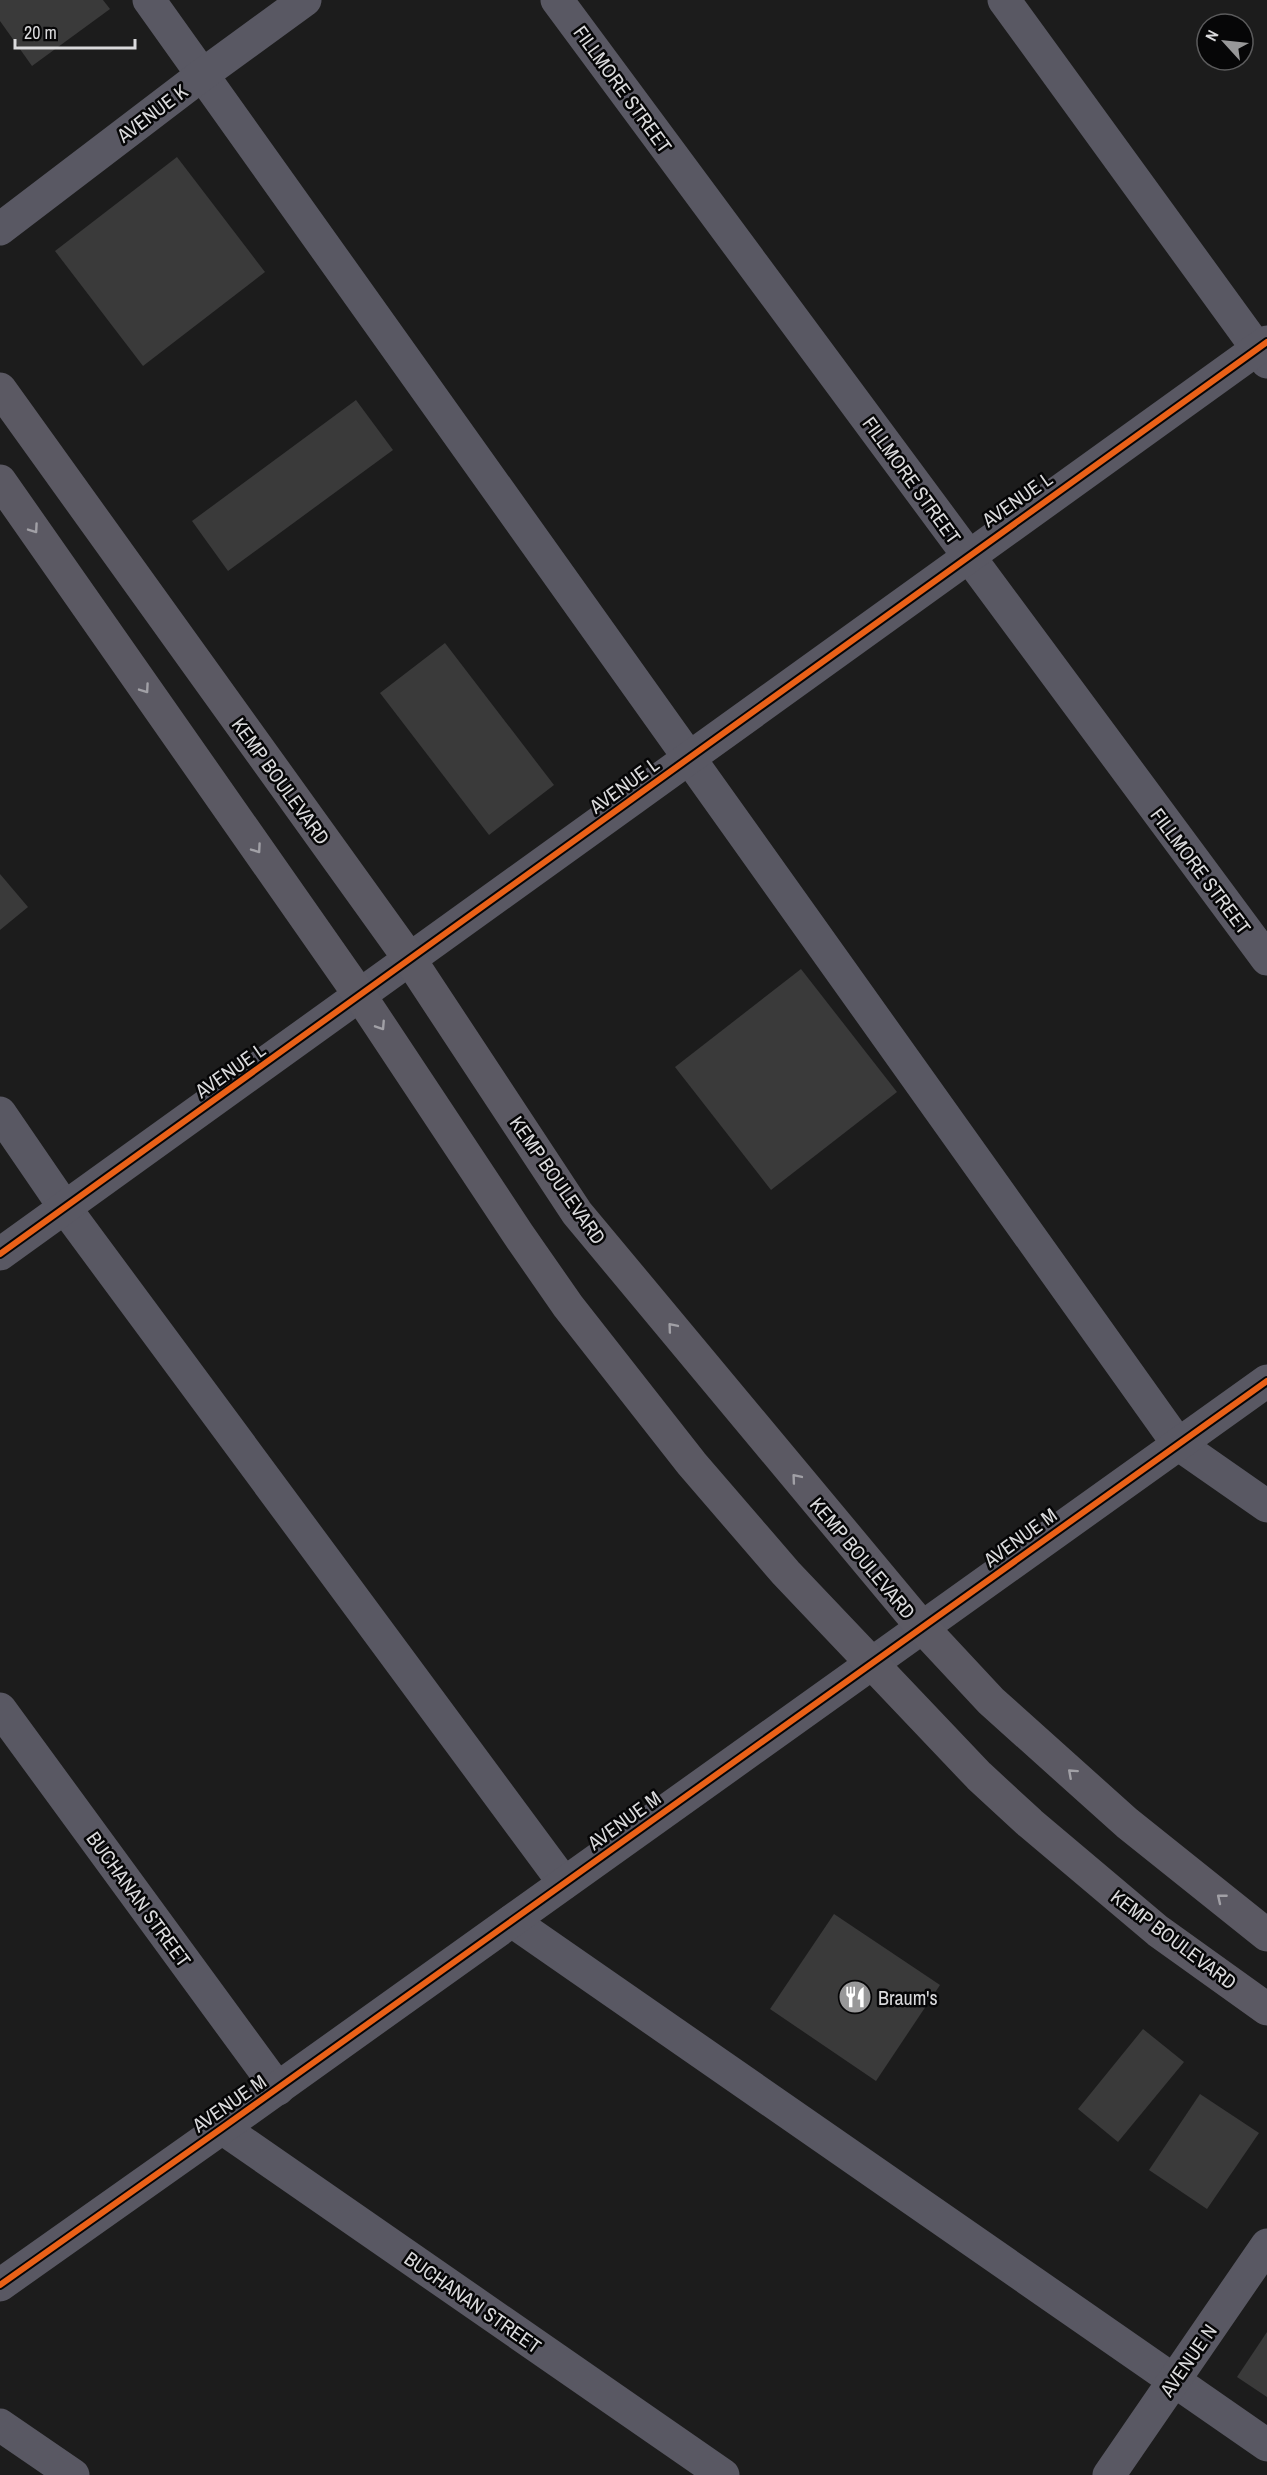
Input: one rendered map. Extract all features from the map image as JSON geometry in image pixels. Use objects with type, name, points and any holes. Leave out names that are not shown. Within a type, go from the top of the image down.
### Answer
[{"type":"main road","name":"KEMP BOULEVARD","points":[[0,389],[411,961],[577,1213],[922,1627],[991,1701],[1127,1822],[1267,1935]]},
{"type":"main road","name":"KEMP BOULEVARD","points":[[0,481],[361,997],[518,1234],[575,1314],[692,1464],[786,1573],[979,1776],[1030,1823],[1158,1931],[1267,2009]]},
{"type":"street","points":[[148,0],[1178,1444],[1267,1506]]},
{"type":"street","name":"AVENUE K","points":[[0,229],[202,75],[305,0]]},
{"type":"street","name":"FILLMORE STREET","points":[[557,0],[1267,959]]},
{"type":"street","points":[[1004,0],[1264,351]]},
{"type":"street","name":"AVENUE L","points":[[0,1254],[411,961],[967,555],[1264,351]]},
{"type":"street","points":[[0,1113],[65,1208],[564,1883]]},
{"type":"street","name":"AVENUE M","points":[[0,2285],[278,2089],[1267,1381]]},
{"type":"street","name":"BUCHANAN STREET","points":[[0,1709],[278,2089]]},
{"type":"street","points":[[512,1921],[1267,2445]]},
{"type":"street","name":"BUCHANAN STREET","points":[[222,2128],[723,2475]]},
{"type":"street","name":"AVENUE N","points":[[1109,2475],[1267,2245]]},
{"type":"street","points":[[0,2425],[73,2475]]},
{"type":"building","points":[[0,0],[103,0],[110,9],[32,66],[0,21]]},
{"type":"building","points":[[177,157],[265,272],[143,366],[55,251]]},
{"type":"building","points":[[356,400],[393,450],[228,571],[192,521]]},
{"type":"building","points":[[445,643],[554,785],[489,835],[380,693]]},
{"type":"building","points":[[0,874],[28,907],[0,930]]},
{"type":"building","points":[[801,969],[897,1092],[771,1190],[675,1067]]},
{"type":"building","name":"Braum's","points":[[834,1914],[940,1985],[876,2081],[770,2009]]},
{"type":"building","points":[[1143,2029],[1184,2062],[1118,2142],[1078,2109]]},
{"type":"building","points":[[1200,2094],[1259,2133],[1207,2209],[1149,2170]]},
{"type":"building","points":[[1267,2332],[1267,2397],[1237,2377]]},
{"type":"cycle path","points":[[0,1254],[1267,342]]},
{"type":"cycle path","points":[[0,2285],[1267,1381]]},
{"type":"place","name":"Braum's","points":[[855,1997]]}]
